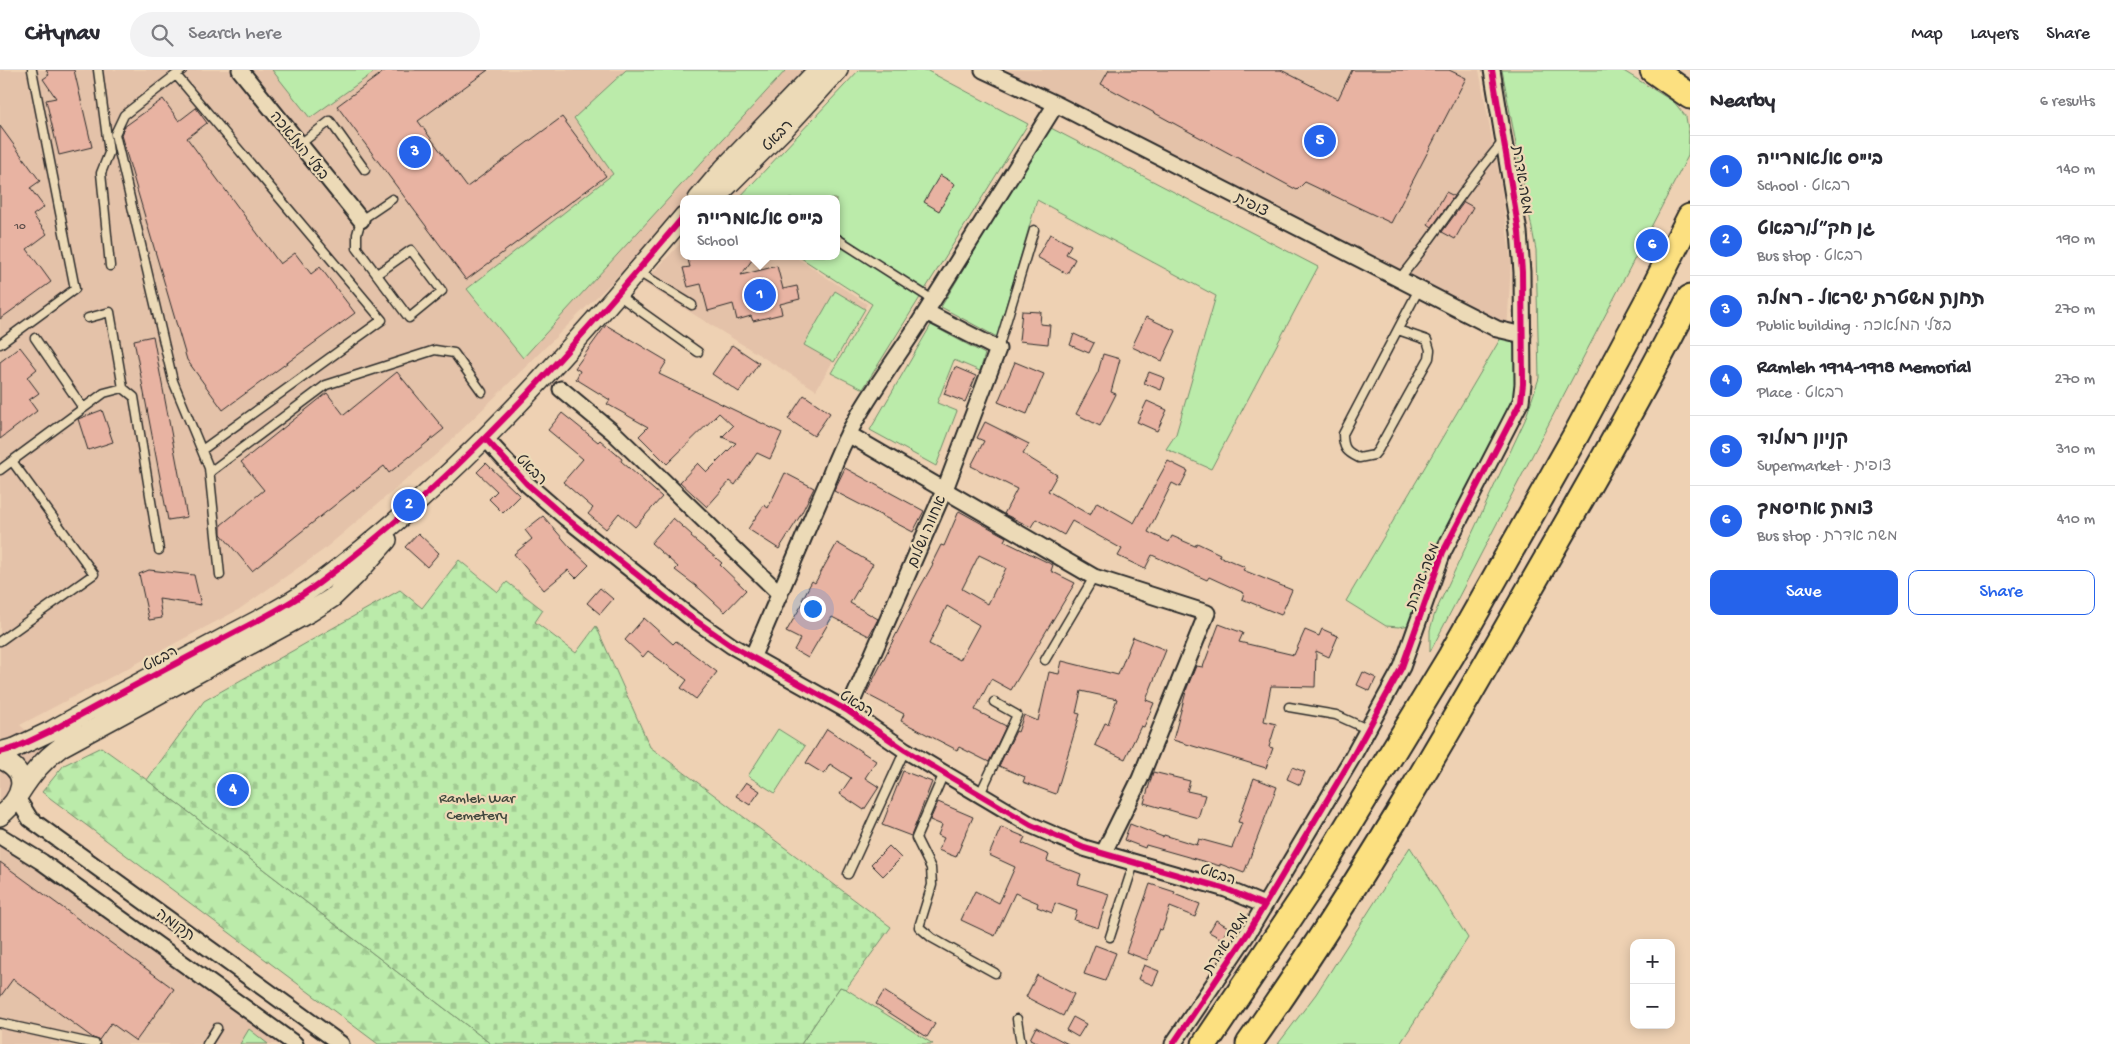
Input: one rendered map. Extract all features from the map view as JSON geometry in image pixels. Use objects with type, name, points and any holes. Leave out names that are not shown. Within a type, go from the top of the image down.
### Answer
[{"type":"highway","points":[[1653,70],[1690,96]]},
{"type":"highway","points":[[1205,1044],[1313,883],[1451,656],[1577,433],[1690,218]]},
{"type":"highway","points":[[1249,1044],[1344,902],[1483,674],[1609,451],[1690,298]]},
{"type":"street","name":"בעלי המלאכה","points":[[240,70],[361,220]]},
{"type":"street","name":"רבאט","points":[[701,195],[724,168],[818,70]]},
{"type":"street","name":"רבאט","points":[[718,195],[785,128],[838,70]]},
{"type":"street","name":"צופית","points":[[983,70],[1056,104],[1497,329],[1523,336]]},
{"type":"street","name":"משה אדרת","points":[[1172,1044],[1248,933],[1402,667],[1444,552],[1521,401],[1523,336],[1519,232],[1492,70]]},
{"type":"street","points":[[1658,70],[1690,86]]},
{"type":"street","points":[[752,658],[830,476],[839,450],[867,399],[929,306],[1056,104]]},
{"type":"street","name":"רבאט","points":[[0,752],[15,748],[51,731],[300,596],[320,583],[424,497],[486,439],[617,294],[680,221]]},
{"type":"street","name":"רבאט","points":[[637,271],[680,231]]},
{"type":"street","points":[[929,306],[998,349]]},
{"type":"street","name":"אחווה ושלום","points":[[848,711],[944,491],[998,349]]},
{"type":"street","points":[[561,389],[614,434],[780,594]]},
{"type":"street","points":[[848,434],[1094,577],[1207,613],[1147,763],[1103,854]]},
{"type":"street","name":"רבאט","points":[[486,439],[528,484],[566,518],[689,616],[752,658],[848,711],[905,750],[1031,825],[1103,854],[1226,888],[1264,905]]},
{"type":"street","name":"רבאט","points":[[0,816],[18,796],[45,758],[61,747],[280,630],[332,598],[355,576],[424,497]]},
{"type":"street","points":[[0,758],[13,765],[18,772],[21,782],[18,796]]},
{"type":"street","name":"תקומה","points":[[18,796],[30,819],[342,1044]]},
{"type":"street","name":"תקומה","points":[[0,836],[42,862],[295,1044]]},
{"type":"lane","points":[[0,344],[75,289],[32,70]]},
{"type":"lane","points":[[98,70],[109,153],[101,173],[110,266]]},
{"type":"lane","points":[[202,450],[382,320],[179,72],[124,115],[115,134],[173,382],[210,472],[220,575]]},
{"type":"lane","points":[[300,144],[330,121],[365,170]]},
{"type":"lane","points":[[1399,279],[1470,186],[1481,167],[1504,140]]},
{"type":"lane","points":[[377,274],[412,250],[442,291],[409,318],[357,248],[357,234],[361,220],[392,199]]},
{"type":"lane","points":[[998,349],[1034,230]]},
{"type":"lane","points":[[840,241],[929,306]]},
{"type":"lane","points":[[637,271],[692,305]]},
{"type":"lane","points":[[1398,330],[1427,340],[1430,350],[1429,358],[1378,450],[1374,455],[1360,458],[1347,452],[1342,446],[1342,434],[1419,289]]},
{"type":"lane","points":[[617,294],[698,352]]},
{"type":"lane","points":[[88,318],[110,312],[123,388],[134,397],[159,550]]},
{"type":"lane","points":[[35,338],[83,408]]},
{"type":"lane","points":[[210,472],[326,385],[383,368],[422,353],[436,350],[454,353],[482,392]]},
{"type":"lane","points":[[0,470],[104,393],[123,388]]},
{"type":"lane","points":[[0,641],[94,574],[12,461]]},
{"type":"lane","points":[[1045,660],[1094,577]]},
{"type":"lane","points":[[980,794],[1017,715],[994,702]]},
{"type":"lane","points":[[1290,707],[1336,715],[1367,729]]},
{"type":"lane","points":[[848,874],[905,750]]},
{"type":"lane","points":[[944,773],[916,838],[931,868],[932,885],[919,927],[932,938],[995,973]]},
{"type":"lane","points":[[1110,937],[1134,863]]},
{"type":"lane","points":[[1017,1019],[1021,1044]]},
{"type":"lane","points":[[0,1022],[95,1044]]},
{"type":"lane","points":[[207,1044],[217,1028]]},
{"type":"shaded area","points":[[0,70],[827,70],[701,195],[680,195],[680,215],[440,451],[322,551],[238,610],[20,725],[58,760],[0,827]]},
{"type":"shaded area","points":[[992,70],[1479,70],[1501,186],[1511,262],[1507,332]]},
{"type":"shaded area","points":[[680,244],[680,260],[800,260],[867,304],[816,390],[643,283]]},
{"type":"shaded area","points":[[0,842],[111,918],[286,1044],[0,1044]]},
{"type":"green space","points":[[272,70],[377,70],[310,118]]},
{"type":"green space","points":[[626,70],[786,70],[523,358],[467,289],[613,174],[574,118]]},
{"type":"green space","points":[[859,70],[926,70],[1028,124],[863,389],[831,373],[872,304],[804,260],[840,260],[840,195],[742,195]]},
{"type":"green space","points":[[1502,70],[1622,70],[1674,102],[1686,117],[1689,135],[1688,156],[1430,652],[1430,630],[1435,613],[1525,420],[1539,378],[1536,250]]},
{"type":"green space","points":[[1049,127],[1318,267],[1211,469],[1166,449],[1176,434],[1216,296],[1037,200],[997,337],[941,307]]},
{"type":"green space","points":[[835,291],[865,309],[834,362],[804,345]]},
{"type":"green space","points":[[931,325],[985,354],[980,371],[954,360],[937,403],[957,411],[936,466],[870,430]]},
{"type":"green space","points":[[1502,336],[1516,344],[1518,389],[1512,409],[1415,624],[1399,627],[1386,626],[1346,601]]},
{"type":"green space","name":"Ramleh War Cemetery","points":[[459,560],[498,592],[507,582],[543,610],[535,622],[576,653],[596,626],[650,747],[891,927],[846,989],[840,987],[801,1044],[491,1044],[147,780],[204,701],[400,590],[422,608]]},
{"type":"green space","points":[[778,729],[805,746],[775,793],[748,776]]},
{"type":"green space","points":[[101,747],[147,780],[491,1044],[378,1044],[42,792],[64,765]]},
{"type":"green space","points":[[1410,847],[1468,938],[1400,1044],[1278,1044],[1316,994]]},
{"type":"green space","points":[[840,987],[846,989],[933,1044],[801,1044]]},
{"type":"green space","points":[[249,1029],[268,1044],[240,1044]]},
{"type":"building","points":[[46,70],[74,70],[92,147],[59,155],[46,100],[56,98],[43,79],[49,75]]},
{"type":"building","points":[[386,70],[488,70],[418,121],[467,187],[562,117],[606,176],[466,280],[337,106]]},
{"type":"building","points":[[1109,70],[1281,70],[1338,99],[1352,70],[1449,70],[1466,78],[1391,223],[1305,182],[1297,190],[1101,84]]},
{"type":"building","points":[[163,99],[179,121],[196,108],[207,123],[187,138],[280,264],[295,253],[311,274],[320,267],[355,313],[223,410],[187,360],[121,135],[124,127]]},
{"type":"building","points":[[0,126],[40,181],[30,188],[44,207],[33,215],[47,234],[27,249],[51,282],[0,319]]},
{"type":"building","points":[[940,175],[955,184],[939,211],[924,202]]},
{"type":"building","points":[[1446,192],[1454,196],[1432,227],[1428,224]]},
{"type":"building","points":[[1464,202],[1473,207],[1455,239],[1442,232]]},
{"type":"building","points":[[1050,234],[1071,245],[1066,254],[1075,259],[1067,274],[1037,257]]},
{"type":"building","points":[[688,260],[752,260],[741,275],[777,266],[783,289],[797,286],[800,299],[780,304],[782,314],[753,321],[751,316],[737,320],[733,304],[708,311],[701,284],[688,287],[683,268],[690,267]]},
{"type":"building","points":[[1022,311],[1041,312],[1040,324],[1050,325],[1048,344],[1019,341]]},
{"type":"building","points":[[1146,317],[1176,331],[1162,361],[1132,347]]},
{"type":"building","points":[[606,325],[667,361],[659,374],[782,433],[770,459],[757,453],[735,485],[730,481],[707,507],[680,482],[698,463],[707,472],[736,443],[722,437],[733,426],[719,413],[667,464],[639,436],[648,427],[607,404],[610,400],[576,379],[580,371],[575,368]]},
{"type":"building","points":[[1074,334],[1094,343],[1089,353],[1070,345]]},
{"type":"building","points":[[153,336],[187,517],[168,520],[134,340]]},
{"type":"building","points":[[732,345],[759,363],[739,392],[712,374]]},
{"type":"building","points":[[20,347],[37,369],[27,377],[39,393],[29,400],[37,411],[0,439],[0,362]]},
{"type":"building","points":[[1103,354],[1120,359],[1111,392],[1116,394],[1100,426],[1076,414],[1098,372]]},
{"type":"building","points":[[1015,362],[1044,374],[1027,414],[998,402]]},
{"type":"building","points":[[955,367],[976,376],[965,402],[944,394]]},
{"type":"building","points":[[397,372],[444,429],[389,473],[384,466],[252,571],[221,534],[221,525],[264,490],[241,462],[327,393],[344,415]]},
{"type":"building","points":[[1149,372],[1165,378],[1161,390],[1144,383]]},
{"type":"building","points":[[804,395],[830,413],[814,436],[788,419]]},
{"type":"building","points":[[1147,401],[1167,410],[1157,431],[1137,422]]},
{"type":"building","points":[[102,410],[113,442],[88,450],[78,419]]},
{"type":"building","points":[[562,413],[598,442],[600,440],[662,497],[635,527],[619,513],[606,529],[588,514],[593,508],[563,482],[583,459],[548,430]]},
{"type":"building","points":[[985,422],[1029,444],[1023,454],[1057,475],[1048,491],[1090,515],[1097,502],[1134,523],[1168,461],[1188,471],[1180,487],[1172,483],[1148,532],[1169,542],[1172,536],[1195,546],[1197,543],[1220,554],[1219,556],[1245,567],[1243,570],[1292,590],[1281,615],[1242,599],[1244,593],[1209,577],[1207,580],[1152,555],[1145,569],[1118,556],[1122,549],[1072,521],[1064,535],[1036,519],[1031,527],[1004,514],[1017,489],[971,466],[984,441],[977,438]]},
{"type":"building","points":[[486,463],[520,496],[503,513],[489,499],[497,491],[477,472]]},
{"type":"building","points":[[845,468],[924,511],[913,532],[834,491]]},
{"type":"building","points":[[785,473],[814,488],[800,516],[779,549],[748,529],[764,505],[768,508]]},
{"type":"building","points":[[959,511],[1006,537],[1004,541],[1053,565],[1051,571],[1075,583],[1011,690],[991,679],[975,710],[1006,726],[989,762],[959,747],[957,750],[901,721],[904,714],[866,694],[941,545],[944,546]],"holes":[[[979,555],[1006,568],[988,604],[962,589]],[[947,606],[979,625],[960,660],[929,644]]]},
{"type":"building","points":[[543,516],[570,547],[589,565],[576,578],[568,570],[544,590],[514,554],[532,539],[525,530]]},
{"type":"building","points":[[673,518],[692,535],[691,537],[722,563],[720,565],[746,590],[725,612],[700,589],[675,570],[678,567],[651,543]]},
{"type":"building","points":[[418,533],[439,553],[427,567],[405,547]]},
{"type":"building","points":[[837,543],[873,564],[850,603],[878,619],[869,636],[832,617],[808,658],[794,650],[800,639],[786,632],[804,601],[802,600],[812,581],[815,583]]},
{"type":"building","points":[[149,570],[194,575],[201,605],[159,599],[162,618],[149,620],[139,574]]},
{"type":"building","points":[[600,588],[613,599],[600,614],[587,603]]},
{"type":"building","points":[[644,618],[673,644],[676,641],[717,672],[696,699],[681,688],[687,680],[648,651],[643,657],[625,640]]},
{"type":"building","points":[[1219,624],[1243,633],[1239,642],[1294,655],[1305,630],[1319,636],[1322,629],[1338,636],[1329,657],[1316,651],[1315,687],[1271,686],[1264,721],[1276,724],[1269,747],[1273,748],[1266,768],[1173,740],[1187,688],[1196,666],[1203,667]]},
{"type":"building","points":[[1133,637],[1166,650],[1146,700],[1154,703],[1144,727],[1141,726],[1125,759],[1095,745],[1105,723],[1108,724],[1117,699],[1081,691],[1076,713],[1080,714],[1056,794],[1023,782],[1025,777],[999,766],[1016,731],[1018,732],[1024,715],[1038,721],[1049,672],[1059,674],[1062,661],[1118,675]]},
{"type":"building","points":[[1363,672],[1376,678],[1370,691],[1357,685]]},
{"type":"building","points":[[827,729],[876,761],[865,778],[879,787],[864,810],[840,794],[851,778],[830,764],[824,774],[806,763]]},
{"type":"building","points":[[1292,767],[1305,772],[1300,785],[1287,779]]},
{"type":"building","points":[[903,771],[932,782],[911,836],[882,825]]},
{"type":"building","points":[[1153,772],[1190,781],[1187,791],[1205,795],[1198,818],[1144,803]]},
{"type":"building","points":[[1254,778],[1277,787],[1244,873],[1220,864],[1220,866],[1146,845],[1145,848],[1124,840],[1130,824],[1163,837],[1164,835],[1197,845],[1199,839],[1232,848],[1242,823],[1238,822]]},
{"type":"building","points":[[746,782],[760,791],[750,805],[736,796]]},
{"type":"building","points":[[938,802],[973,817],[956,857],[938,850],[944,838],[938,835],[942,825],[930,820]]},
{"type":"building","points":[[1001,827],[1025,837],[1022,843],[1049,855],[1047,861],[1081,874],[1078,884],[1109,894],[1098,928],[1074,920],[1077,911],[1055,903],[1052,913],[1037,907],[1038,903],[1015,893],[995,936],[961,920],[975,891],[999,903],[1015,867],[989,855]]},
{"type":"building","points":[[889,846],[901,858],[883,876],[871,864]]},
{"type":"building","points":[[0,862],[174,989],[136,1041],[111,1023],[99,1040],[93,1038],[13,979],[0,997]]},
{"type":"building","points":[[1150,884],[1175,892],[1174,894],[1200,904],[1195,917],[1170,907],[1162,930],[1159,929],[1147,960],[1126,952]]},
{"type":"building","points":[[1216,920],[1228,927],[1222,939],[1209,932]]},
{"type":"building","points":[[1095,945],[1116,953],[1105,981],[1084,974]]},
{"type":"building","points":[[1144,965],[1159,971],[1153,985],[1138,979]]},
{"type":"building","points":[[1037,975],[1074,994],[1063,1016],[1026,997]]},
{"type":"building","points":[[884,991],[935,1024],[927,1037],[876,1004]]},
{"type":"building","points":[[1073,1017],[1086,1024],[1078,1037],[1066,1030]]},
{"type":"building","points":[[1036,1027],[1068,1044],[1040,1044],[1030,1039]]},
{"type":"cycle path","points":[[1173,1044],[1248,933],[1352,758],[1402,667],[1443,552],[1521,401],[1523,384],[1522,272],[1519,232],[1492,70]]},
{"type":"cycle path","points":[[0,752],[15,748],[51,731],[281,608],[319,583],[419,501],[512,410],[600,315],[680,221]]},
{"type":"cycle path","points":[[486,439],[527,484],[566,518],[689,616],[732,646],[848,711],[905,750],[1031,825],[1084,848],[1226,889],[1264,905]]},
{"type":"place","name":"קניון רמלוד","points":[[1320,141]]},
{"type":"place","name":"תחנת משטרת ישראל - רמלה","points":[[415,152]]},
{"type":"place","name":"צומת אחיסמך","points":[[1652,245]]},
{"type":"place","name":"בי\"ס אלאמרייה","points":[[760,295]]},
{"type":"place","name":"גן חק״ל/רבאט","points":[[409,505]]},
{"type":"place","name":"Ramleh 1914-1918 Memorial","points":[[233,790]]}]
